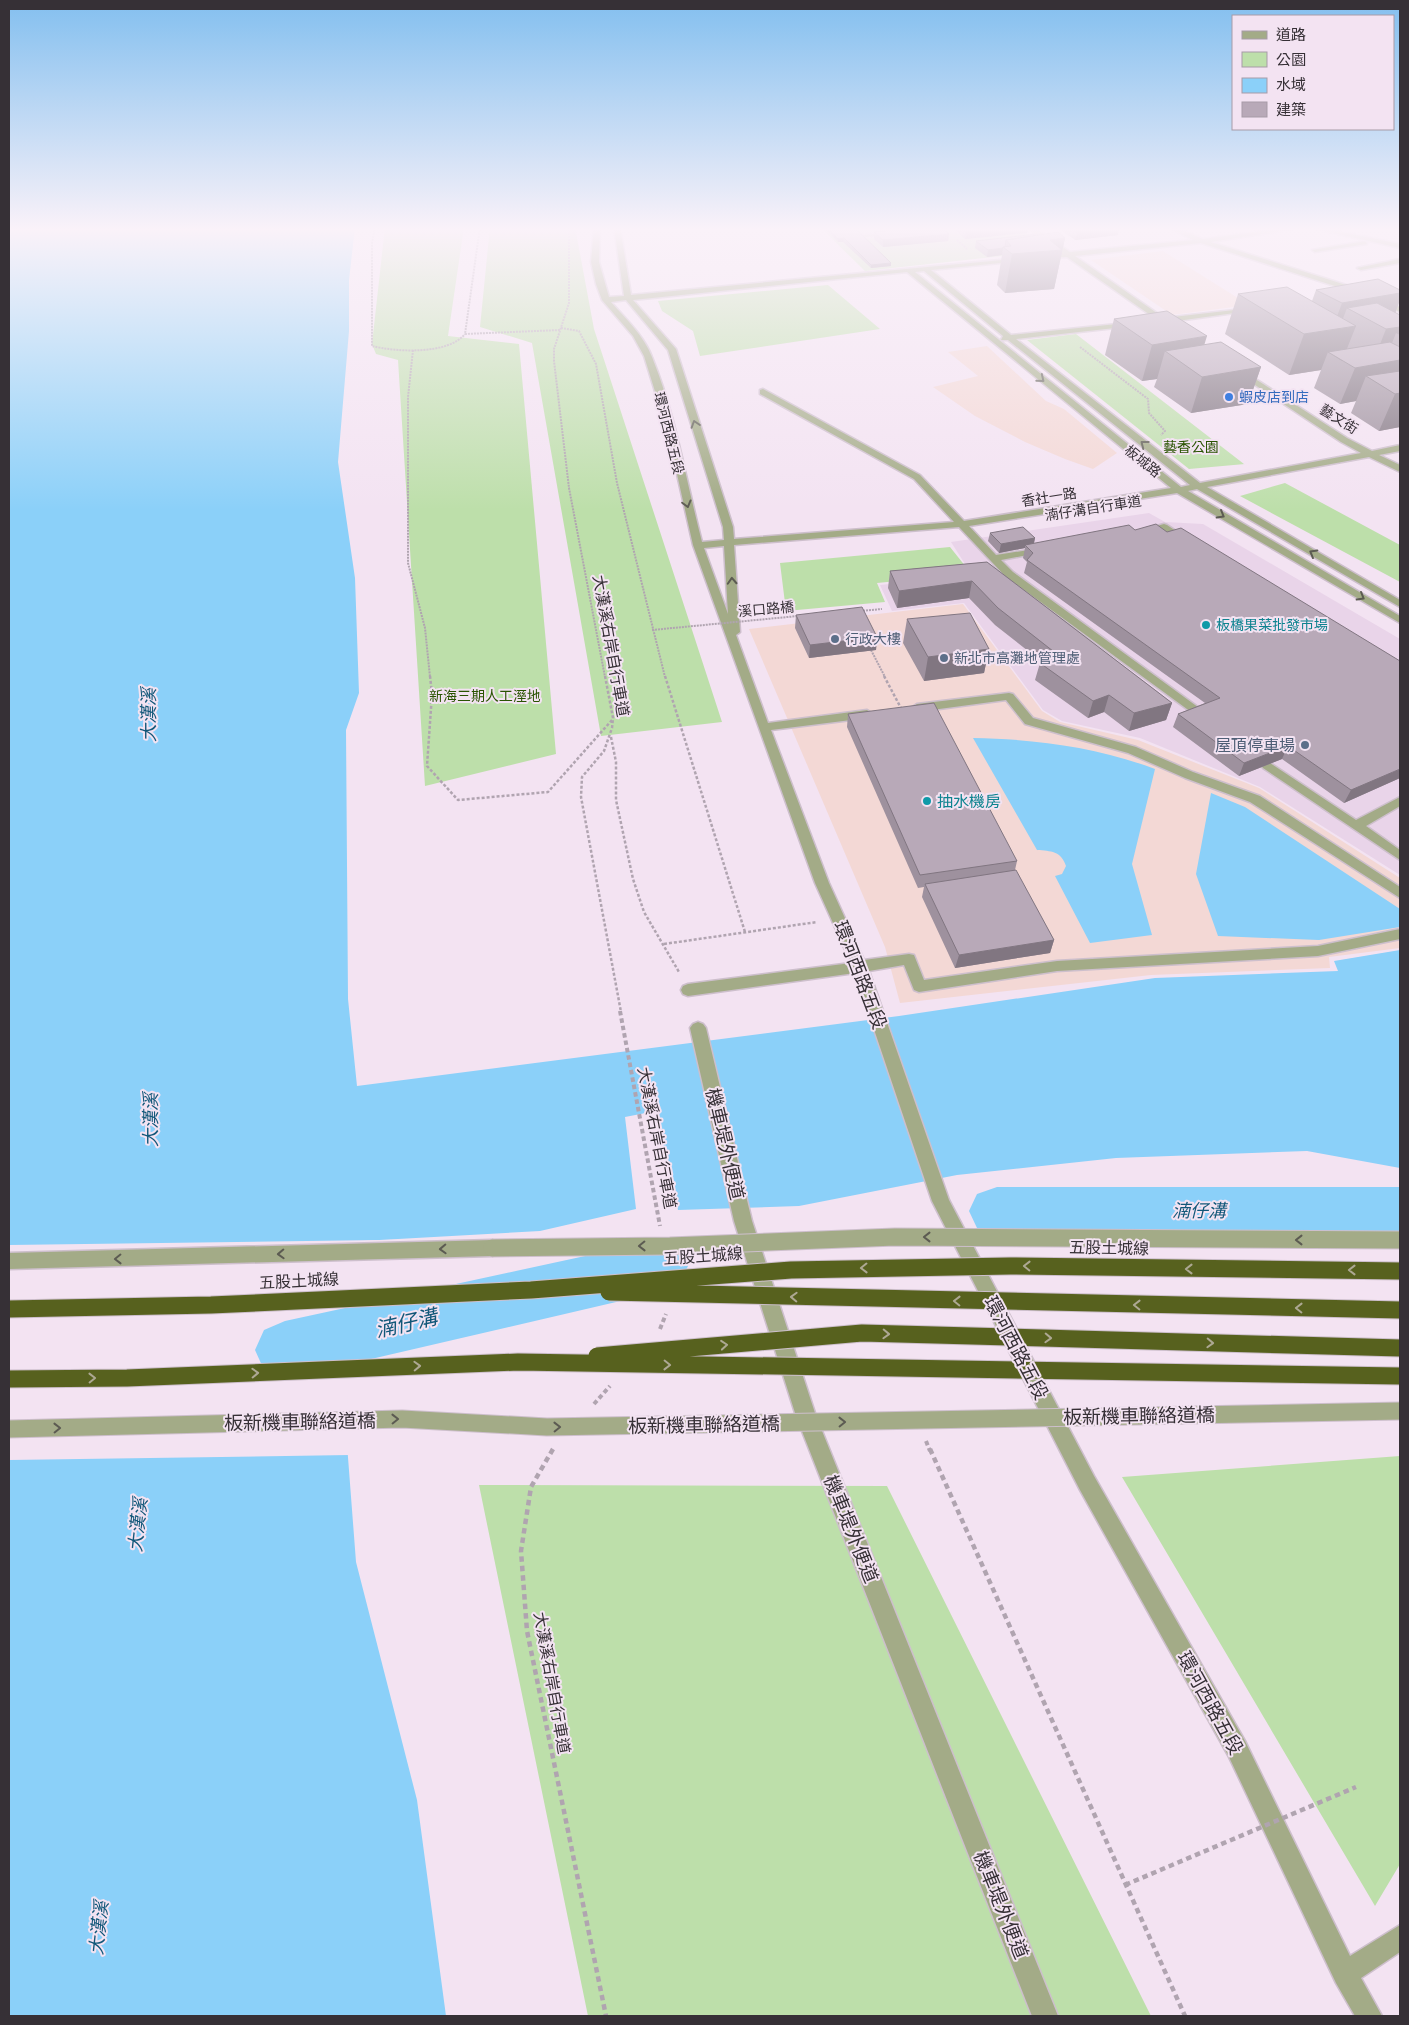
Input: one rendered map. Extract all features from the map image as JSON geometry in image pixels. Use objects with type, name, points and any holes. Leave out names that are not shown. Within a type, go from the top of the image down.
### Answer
[{"type":"highway","name":"五股土城線","points":[[9,1309],[211,1305],[530,1290],[791,1270],[1010,1266],[1400,1271]]},
{"type":"highway","points":[[530,1290],[1400,1310]]},
{"type":"highway","points":[[9,1379],[127,1378],[518,1362],[862,1333],[1400,1348]]},
{"type":"highway","points":[[518,1362],[1400,1376]]},
{"type":"street","name":"環河西路五段","points":[[624,322],[636,335],[648,356],[671,430],[683,488],[698,545],[822,883],[860,967],[941,1201],[1087,1482],[1237,1750],[1345,1974],[1369,2016]]},
{"type":"street","name":"環河西路五段","points":[[648,322],[672,349],[728,527],[736,647]]},
{"type":"street","name":"板城路","points":[[970,322],[1179,490],[1400,620]]},
{"type":"street","name":"板城路","points":[[990,322],[1196,485],[1400,604]]},
{"type":"street","points":[[1153,322],[1158,322]]},
{"type":"street","points":[[1164,322],[1178,331]]},
{"type":"street","points":[[992,340],[1144,323]]},
{"type":"street","name":"藝文街","points":[[1228,364],[1344,440],[1400,469]]},
{"type":"street","points":[[763,392],[917,477],[1009,574],[1202,716]]},
{"type":"street","name":"香社一路","points":[[698,545],[962,524],[1179,490],[1196,485],[1400,448]]},
{"type":"street","points":[[1136,532],[1164,528],[1198,548]]},
{"type":"street","points":[[994,558],[1051,548]]},
{"type":"street","points":[[902,710],[1009,696],[1029,721],[1132,750],[1255,799],[1400,893]]},
{"type":"street","points":[[764,727],[881,712]]},
{"type":"street","points":[[1267,765],[1400,856]]},
{"type":"street","points":[[1356,826],[1399,802]]},
{"type":"street","points":[[688,990],[909,959],[919,986],[1057,966],[1318,951],[1400,934]]},
{"type":"street","name":"機車堤外便道","points":[[698,1028],[743,1221],[806,1416],[1045,2016]]},
{"type":"street","points":[[9,1261],[492,1248],[670,1246],[895,1236],[1400,1240]]},
{"type":"street","name":"板新機車聯絡道橋","points":[[9,1429],[402,1419],[547,1427],[1400,1411]]},
{"type":"street","points":[[1345,1974],[1400,1937]]},
{"type":"path","points":[[372,322],[372,346],[385,351],[413,350],[458,342],[465,334],[467,322]]},
{"type":"path","name":"大漢溪右岸自行車道","points":[[563,322],[554,349],[554,361],[569,488],[613,718],[611,737],[598,764],[582,777],[581,797],[662,1234]]},
{"type":"path","points":[[465,334],[561,329],[579,331],[596,364],[617,483],[652,630],[678,724],[687,745],[745,932]]},
{"type":"path","points":[[1077,344],[1148,399],[1149,413],[1165,431],[1160,436]]},
{"type":"path","points":[[413,350],[408,397],[408,563],[425,628],[432,694],[427,766],[458,800],[548,792],[588,749],[613,718]]},
{"type":"path","points":[[854,611],[882,609]]},
{"type":"path","name":"溪口路橋","points":[[652,630],[798,616]]},
{"type":"path","points":[[871,650],[902,710]]},
{"type":"path","points":[[611,737],[616,762],[616,800],[633,879],[644,912],[664,944],[688,990]]},
{"type":"path","points":[[664,944],[818,922]]},
{"type":"path","points":[[659,1331],[671,1304]]},
{"type":"path","points":[[587,1411],[613,1382]]},
{"type":"path","points":[[922,1432],[1185,2016]]},
{"type":"path","name":"大漢溪右岸自行車道","points":[[554,1448],[531,1487],[522,1551],[527,1632],[606,2016]]},
{"type":"path","points":[[1125,1885],[1356,1787]]},
{"type":"shaded area","points":[[987,346],[1046,401],[1064,409],[1117,453],[1093,469],[1065,459],[1025,442],[975,416],[933,387],[978,376],[948,352]]},
{"type":"shaded area","name":"板橋果菜批發市場","points":[[1149,513],[1165,522],[1203,524],[1400,639],[1400,875],[1260,787],[1140,738],[1062,721],[1043,710],[964,603],[892,611],[880,585],[972,575],[951,542]]},
{"type":"shaded area","points":[[963,604],[1042,711],[1060,722],[1138,740],[1259,788],[1400,878],[1400,948],[1329,957],[1330,968],[1151,975],[900,1003],[885,947],[749,629]]},
{"type":"green space","name":"新海三期人工溼地","points":[[374,322],[450,322],[448,336],[519,344],[556,754],[425,786],[398,360],[376,354],[372,344]]},
{"type":"green space","points":[[481,322],[593,322],[722,722],[601,736],[532,343],[480,327]]},
{"type":"green space","points":[[678,322],[871,322],[880,329],[700,356],[693,331]]},
{"type":"green space","name":"藝香公園","points":[[1076,334],[1245,464],[1189,469],[1027,340]]},
{"type":"green space","points":[[1285,483],[1400,545],[1400,582],[1240,496]]},
{"type":"green space","points":[[950,547],[966,567],[939,577],[877,583],[885,602],[786,611],[780,563]]},
{"type":"green space","points":[[1400,1456],[1400,1864],[1375,1906],[1122,1477]]},
{"type":"green space","points":[[479,1485],[887,1486],[1151,2016],[588,2016]]},
{"type":"water","name":"大漢溪","points":[[9,322],[349,322],[338,462],[355,578],[359,693],[346,730],[348,999],[357,1086],[899,1016],[1155,978],[1338,971],[1334,961],[1400,950],[1400,1168],[1307,1151],[1116,1158],[957,1175],[799,1206],[678,1210],[656,1111],[625,1117],[636,1209],[540,1231],[362,1241],[357,1251],[344,1405],[356,1562],[417,1800],[446,2016],[9,2016]]},
{"type":"water","points":[[973,738],[1043,742],[1111,755],[1155,769],[1132,864],[1152,935],[1090,943],[1055,876],[1062,874],[1066,866],[1064,861],[1055,853],[1037,850]]},
{"type":"water","points":[[1211,793],[1245,807],[1400,909],[1400,927],[1319,940],[1218,936],[1196,874]]},
{"type":"pier","points":[[450,1239],[364,1243],[360,1252],[347,1405],[350,1455],[9,1460],[9,1245]]},
{"type":"building","points":[[1118,322],[1184,322],[1207,336],[1152,345]]},
{"type":"building","points":[[1283,322],[1348,322],[1356,326],[1304,334]]},
{"type":"building","points":[[1372,322],[1400,322],[1400,327],[1386,329]]},
{"type":"building","points":[[1221,342],[1261,367],[1202,377],[1165,351]]},
{"type":"building","points":[[1390,342],[1400,347],[1400,360],[1355,368],[1328,352]]},
{"type":"building","points":[[1400,371],[1400,393],[1395,394],[1366,376]]},
{"type":"building","name":"板橋果菜批發市場","points":[[1156,524],[1167,532],[1181,528],[1400,661],[1400,769],[1351,790],[1288,746],[1244,763],[1178,714],[1220,698],[1027,560],[1033,553],[1025,545],[1129,525],[1135,530]]},
{"type":"building","points":[[1023,527],[1035,538],[1001,544],[990,533]]},
{"type":"building","points":[[987,562],[1172,703],[1134,713],[1109,695],[1093,701],[1040,663],[1058,655],[998,608],[972,581],[899,591],[890,571]]},
{"type":"building","points":[[862,607],[877,637],[810,645],[796,615]]},
{"type":"building","points":[[970,613],[989,649],[928,657],[907,619]]},
{"type":"building","name":"抽水機房","points":[[934,703],[1017,861],[920,875],[848,714]]},
{"type":"building","points":[[1016,870],[1054,940],[959,955],[925,884]]},
{"type":"waterway","name":"湳仔溝","points":[[997,1211],[1400,1211]]},
{"type":"waterway","name":"湳仔溝","points":[[285,1350],[659,1266]]},
{"type":"place","name":"蝦皮店到店","points":[[1229,397]]},
{"type":"place","name":"板橋果菜批發市場","points":[[1206,625]]},
{"type":"place","name":"行政大樓","points":[[835,639]]},
{"type":"place","name":"新北市高灘地管理處","points":[[944,658]]},
{"type":"place","name":"屋頂停車場","points":[[1305,745]]},
{"type":"place","name":"抽水機房","points":[[927,801]]}]
